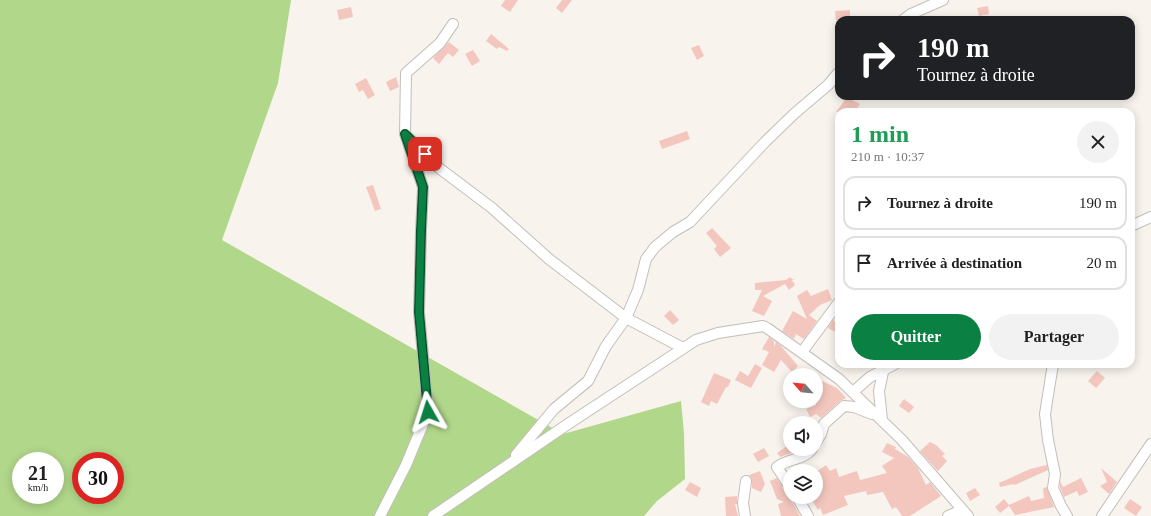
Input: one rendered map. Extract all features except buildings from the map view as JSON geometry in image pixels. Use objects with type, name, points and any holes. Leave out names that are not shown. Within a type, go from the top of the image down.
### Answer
[{"type":"street","points":[[908,16],[943,0]]},
{"type":"street","points":[[380,516],[406,465],[428,412],[419,312],[423,187],[405,134],[406,73],[440,43],[452,24]]},
{"type":"street","points":[[508,465],[554,409],[588,381],[606,346],[626,318],[638,290],[646,259],[655,247],[673,232],[690,222],[765,142],[828,85],[835,77]]},
{"type":"street","points":[[405,134],[435,165],[492,208],[549,259],[626,318],[683,348]]},
{"type":"street","points":[[1135,224],[1151,218]]},
{"type":"street","points":[[802,352],[835,307]]},
{"type":"street","points":[[433,516],[683,348],[704,337],[762,326],[802,352],[839,379],[902,440],[965,513]]},
{"type":"street","points":[[852,392],[882,368]]},
{"type":"street","points":[[882,420],[879,391],[883,368]]},
{"type":"street","points":[[1052,368],[1045,414],[1048,440],[1055,474],[1053,488],[1067,516]]},
{"type":"street","points":[[823,427],[824,424],[844,406],[854,407],[869,412],[882,420]]},
{"type":"street","points":[[1102,516],[1151,444]]},
{"type":"street","points":[[783,464],[802,456]]},
{"type":"street","points":[[783,464],[776,467],[783,476]]},
{"type":"street","points":[[745,516],[742,503],[746,481]]},
{"type":"street","points":[[801,504],[808,516]]},
{"type":"street","points":[[948,516],[965,513]]},
{"type":"green space","points":[[0,0],[291,0],[278,83],[222,240],[563,434],[681,401],[684,433],[685,479],[657,501],[644,516],[0,516]]},
{"type":"route","points":[[425,154],[405,134],[423,187],[419,312],[428,412]]}]
